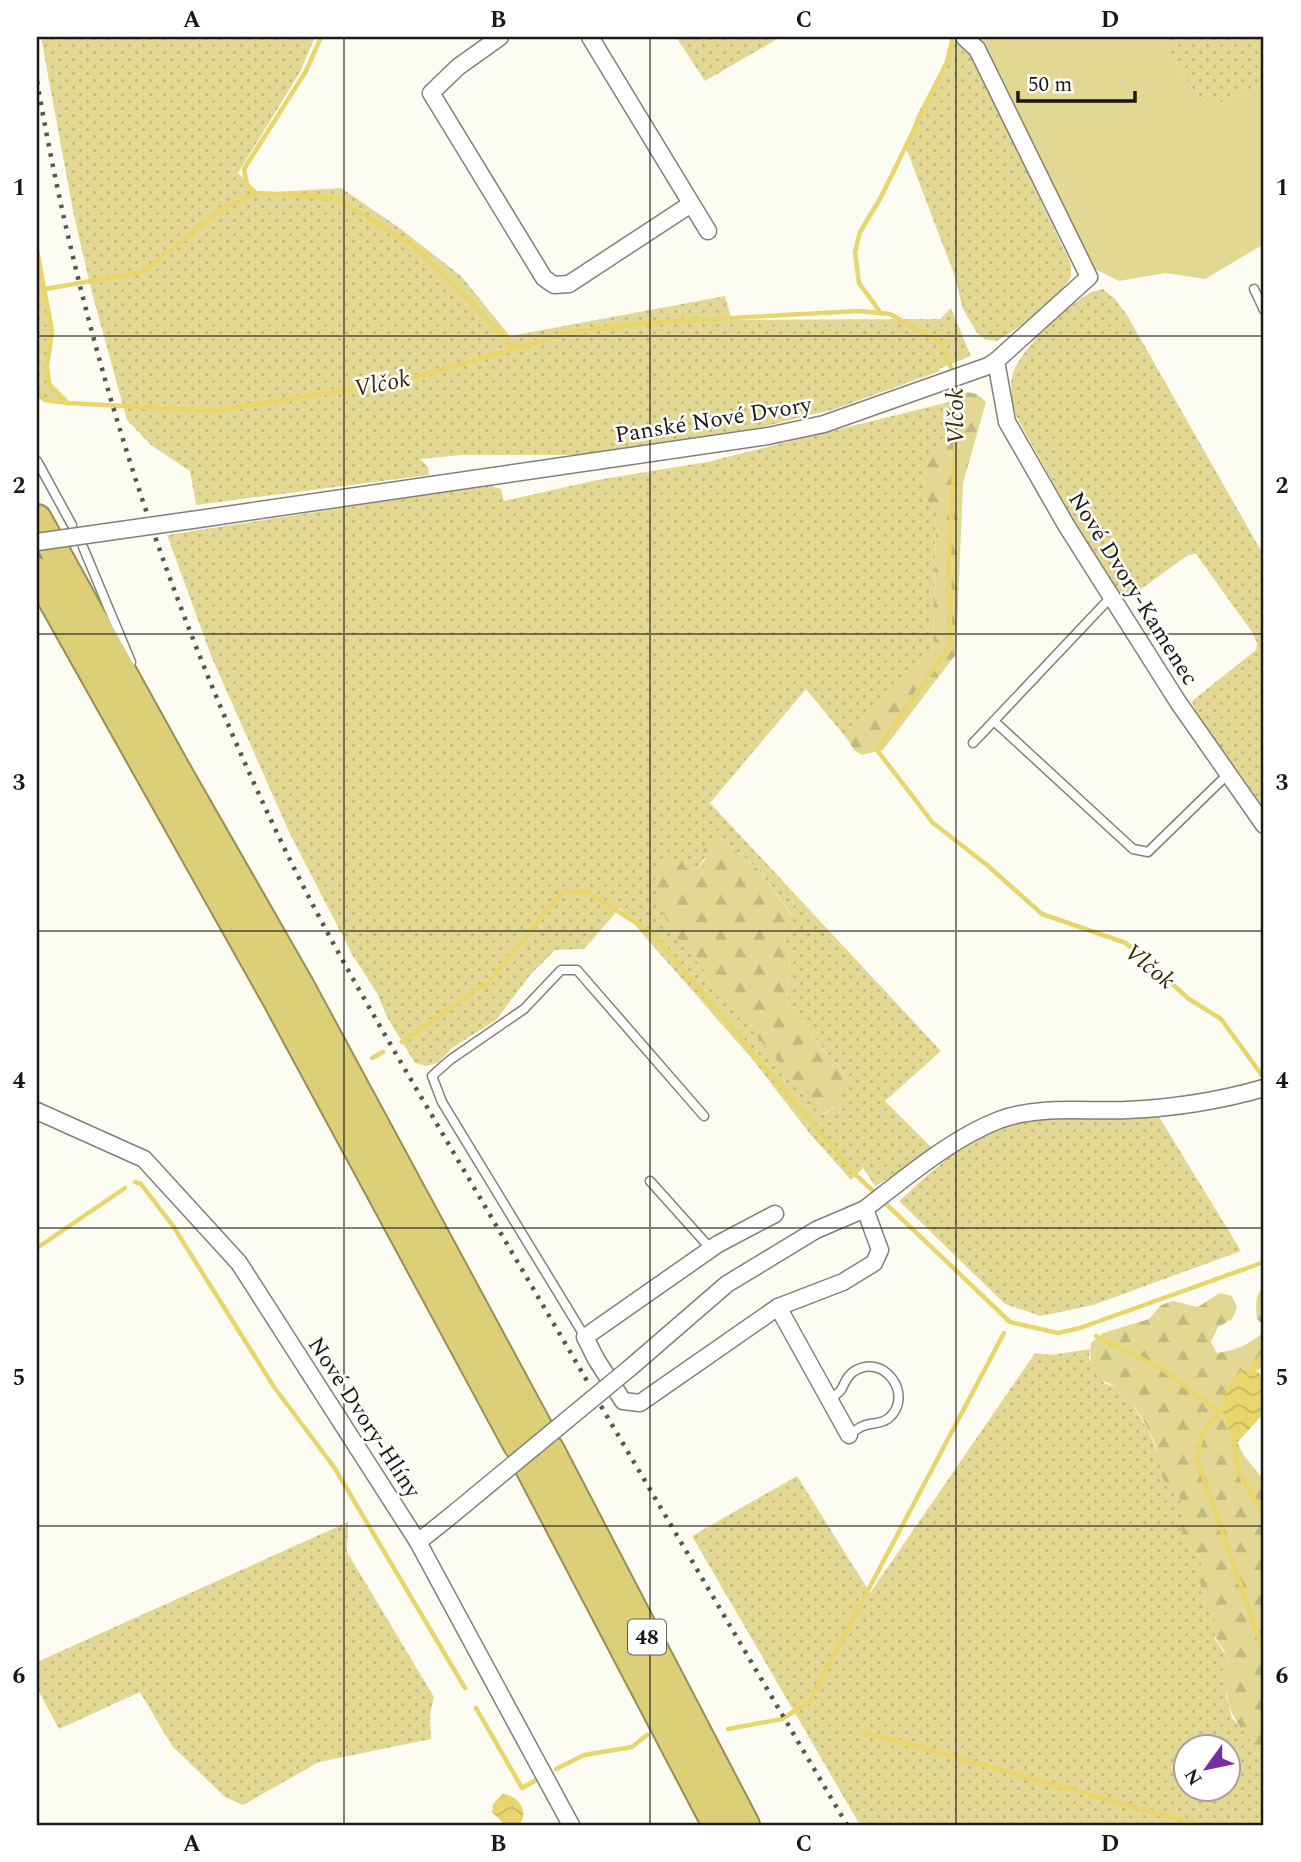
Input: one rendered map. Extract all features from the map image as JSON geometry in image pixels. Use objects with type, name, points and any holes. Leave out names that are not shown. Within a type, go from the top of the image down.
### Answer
[{"type":"highway","points":[[37,519],[300,987],[534,1447]]},
{"type":"highway","points":[[37,572],[277,999],[534,1447]]},
{"type":"highway","name":"48","points":[[534,1447],[717,1825]]},
{"type":"highway","name":"48","points":[[534,1447],[745,1825]]},
{"type":"street","points":[[500,37],[458,67],[431,93],[544,278],[554,285],[569,284],[691,204]]},
{"type":"street","points":[[590,37],[708,230]]},
{"type":"street","name":"Panské Nové Dvory","points":[[37,542],[768,436],[824,424],[996,361],[1089,277],[976,49],[964,37]]},
{"type":"street","name":"Nové Dvory-Kamenec","points":[[996,361],[1007,422],[1066,525],[1178,702],[1264,825]]},
{"type":"street","points":[[418,1542],[631,1367],[727,1284],[816,1230],[868,1206],[972,1133],[1000,1119],[1027,1113],[1126,1110],[1194,1104],[1264,1088]]},
{"type":"street","name":"Nové Dvory-Hlíny","points":[[37,1111],[145,1159],[239,1262],[418,1542],[571,1825]]},
{"type":"street","points":[[775,1214],[711,1249],[585,1337],[623,1401],[640,1403],[778,1307],[844,1282],[874,1263],[880,1250],[868,1206]]},
{"type":"street","points":[[778,1307],[849,1435]]},
{"type":"lane","points":[[1254,289],[1264,310]]},
{"type":"lane","points":[[37,461],[72,525]]},
{"type":"lane","points":[[83,547],[136,673]]},
{"type":"lane","points":[[973,743],[1111,597]]},
{"type":"lane","points":[[141,685],[177,772]]},
{"type":"lane","points":[[994,721],[1133,849],[1140,851],[1148,852],[1228,774]]},
{"type":"lane","points":[[585,1337],[442,1102],[432,1076],[450,1060],[524,1009],[561,970],[577,970],[704,1116]]},
{"type":"lane","points":[[650,1181],[711,1249]]},
{"type":"lane","points":[[828,1400],[841,1391],[845,1380],[853,1372],[863,1367],[875,1367],[894,1379],[899,1401],[894,1412],[887,1420],[876,1425],[865,1425],[849,1435]]},
{"type":"green space","points":[[41,37],[315,37],[300,72],[238,173],[258,193],[341,188],[401,229],[461,276],[510,336],[725,296],[732,320],[940,319],[951,308],[971,356],[939,369],[940,371],[835,409],[758,428],[580,455],[462,455],[420,459],[428,467],[429,475],[196,505],[190,471],[151,445],[127,420],[73,211]]},
{"type":"green space","points":[[676,37],[781,37],[705,81]]},
{"type":"green space","points":[[975,37],[1163,37],[1192,88],[1209,102],[1223,102],[1264,82],[1264,244],[1205,279],[1165,273],[1119,281],[1089,266]]},
{"type":"green space","points":[[1163,37],[1260,37],[1264,54],[1264,82],[1223,102],[1209,102],[1192,88]]},
{"type":"green space","points":[[952,42],[959,42],[972,57],[1071,264],[1071,277],[1064,287],[1028,321],[997,341],[986,340],[977,333],[963,309],[954,274],[906,148],[916,117],[945,62]]},
{"type":"green space","points":[[37,250],[52,332],[47,365],[49,384],[68,403],[45,400],[37,393]]},
{"type":"green space","points":[[1103,289],[1127,315],[1264,556],[1264,808],[1195,711],[1192,701],[1256,650],[1257,643],[1252,632],[1196,554],[1188,555],[1133,595],[1121,600],[1112,589],[1016,416],[1012,378],[1018,362],[1045,329],[1068,309],[1090,293]]},
{"type":"green space","points":[[967,392],[977,394],[986,402],[963,483],[956,654],[883,750],[862,755],[854,750],[848,740],[853,732],[933,650],[936,514],[923,493],[926,465],[948,432],[949,402]]},
{"type":"green space","points":[[949,402],[948,432],[926,465],[936,514],[933,650],[848,740],[806,689],[710,803],[941,1051],[885,1101],[935,1151],[875,1186],[863,1168],[851,1180],[811,1135],[753,1060],[620,908],[584,949],[555,950],[531,974],[496,1020],[452,1048],[438,1063],[426,1066],[415,1063],[387,1017],[377,993],[353,956],[290,834],[212,658],[167,535],[489,485],[501,489],[504,501],[597,480],[707,462]],"holes":[[[721,838],[759,870],[791,914],[784,941],[790,955],[787,1004],[848,1079],[835,1094],[839,1105],[822,1115],[669,863],[680,858],[690,870],[697,868]]]},
{"type":"green space","points":[[721,838],[759,870],[791,915],[784,941],[790,955],[787,1004],[848,1079],[846,1089],[835,1094],[840,1104],[821,1115],[673,932],[661,906],[655,877],[669,863],[681,857],[685,867],[690,870],[697,868],[706,859],[703,850]]},
{"type":"green space","points":[[1156,1112],[1241,1251],[1093,1305],[1041,1316],[1005,1304],[899,1201],[943,1162],[992,1128],[1047,1116]]},
{"type":"green space","points":[[1264,1287],[1264,1365],[1248,1379],[1224,1420],[1245,1457],[1264,1480],[1264,1759],[1232,1714],[1229,1705],[1227,1658],[1214,1632],[1215,1617],[1203,1608],[1199,1571],[1203,1560],[1190,1548],[1182,1534],[1180,1496],[1163,1479],[1155,1444],[1135,1407],[1123,1392],[1096,1375],[1092,1368],[1091,1343],[1103,1333],[1149,1319],[1161,1305],[1173,1301],[1198,1307],[1220,1293],[1232,1296],[1237,1308],[1232,1319],[1218,1327],[1211,1342],[1217,1353],[1236,1349],[1263,1333],[1263,1325],[1257,1319],[1256,1306],[1257,1297]]},
{"type":"green space","points":[[1090,1349],[1089,1358],[1104,1383],[1118,1388],[1129,1398],[1148,1430],[1161,1460],[1163,1478],[1180,1496],[1190,1548],[1203,1560],[1216,1617],[1215,1639],[1226,1655],[1229,1669],[1226,1696],[1232,1718],[1264,1759],[1264,1825],[860,1825],[692,1536],[797,1476],[870,1593],[1035,1353],[1051,1355]]},
{"type":"green space","points":[[348,1522],[347,1552],[434,1697],[430,1714],[431,1739],[319,1762],[243,1805],[225,1797],[172,1746],[140,1692],[59,1729],[37,1688],[37,1662]]},
{"type":"water","points":[[1242,1369],[1259,1372],[1264,1385],[1264,1413],[1235,1445],[1223,1414],[1223,1405],[1228,1388]]},
{"type":"water","points":[[503,1794],[513,1797],[521,1805],[523,1815],[519,1825],[505,1825],[492,1812],[493,1804]]},
{"type":"waterway","points":[[321,37],[306,71],[244,169],[247,185],[256,193],[338,199],[413,246],[464,294],[513,348]]},
{"type":"waterway","points":[[881,313],[859,283],[855,252],[860,232],[881,197],[947,62],[953,37]]},
{"type":"waterway","points":[[45,289],[143,272],[223,208],[256,193]]},
{"type":"waterway","points":[[37,250],[52,332],[47,365],[49,384],[67,402]]},
{"type":"waterway","name":"Vlčok","points":[[37,393],[45,400],[68,403],[215,411],[405,380],[572,332],[658,322],[858,311],[890,314],[942,344],[953,373]]},
{"type":"waterway","name":"Vlčok","points":[[956,381],[959,390],[949,554],[950,645],[877,750],[933,823],[987,865],[1042,914],[1126,943],[1189,999],[1221,1019],[1264,1078]]},
{"type":"waterway","points":[[402,1042],[490,980],[557,898],[567,891],[588,892],[652,933],[855,1174],[876,1194]]},
{"type":"waterway","points":[[372,1058],[383,1052]]},
{"type":"waterway","points":[[135,1182],[141,1184],[173,1226],[274,1387],[334,1467],[465,1688]]},
{"type":"waterway","points":[[37,1248],[125,1188]]},
{"type":"waterway","points":[[882,1200],[1010,1322],[1058,1333],[1080,1328],[1264,1262]]},
{"type":"waterway","points":[[728,1729],[782,1719],[809,1702],[1004,1333]]},
{"type":"waterway","name":"Vlčok","points":[[1096,1336],[1162,1369],[1219,1412]]},
{"type":"waterway","points":[[1249,1374],[1264,1352]]},
{"type":"waterway","points":[[1225,1406],[1202,1434],[1197,1459],[1264,1652]]},
{"type":"waterway","points":[[1234,1437],[1238,1469],[1264,1512]]},
{"type":"waterway","points":[[476,1708],[522,1788],[538,1779]]},
{"type":"waterway","points":[[864,1732],[1199,1825]]},
{"type":"waterway","points":[[556,1769],[584,1755],[632,1747],[647,1735]]},
{"type":"railway","points":[[37,81],[56,179],[103,372],[164,561],[237,746],[313,906],[590,1386]]},
{"type":"railway","points":[[601,1406],[847,1825]]}]
